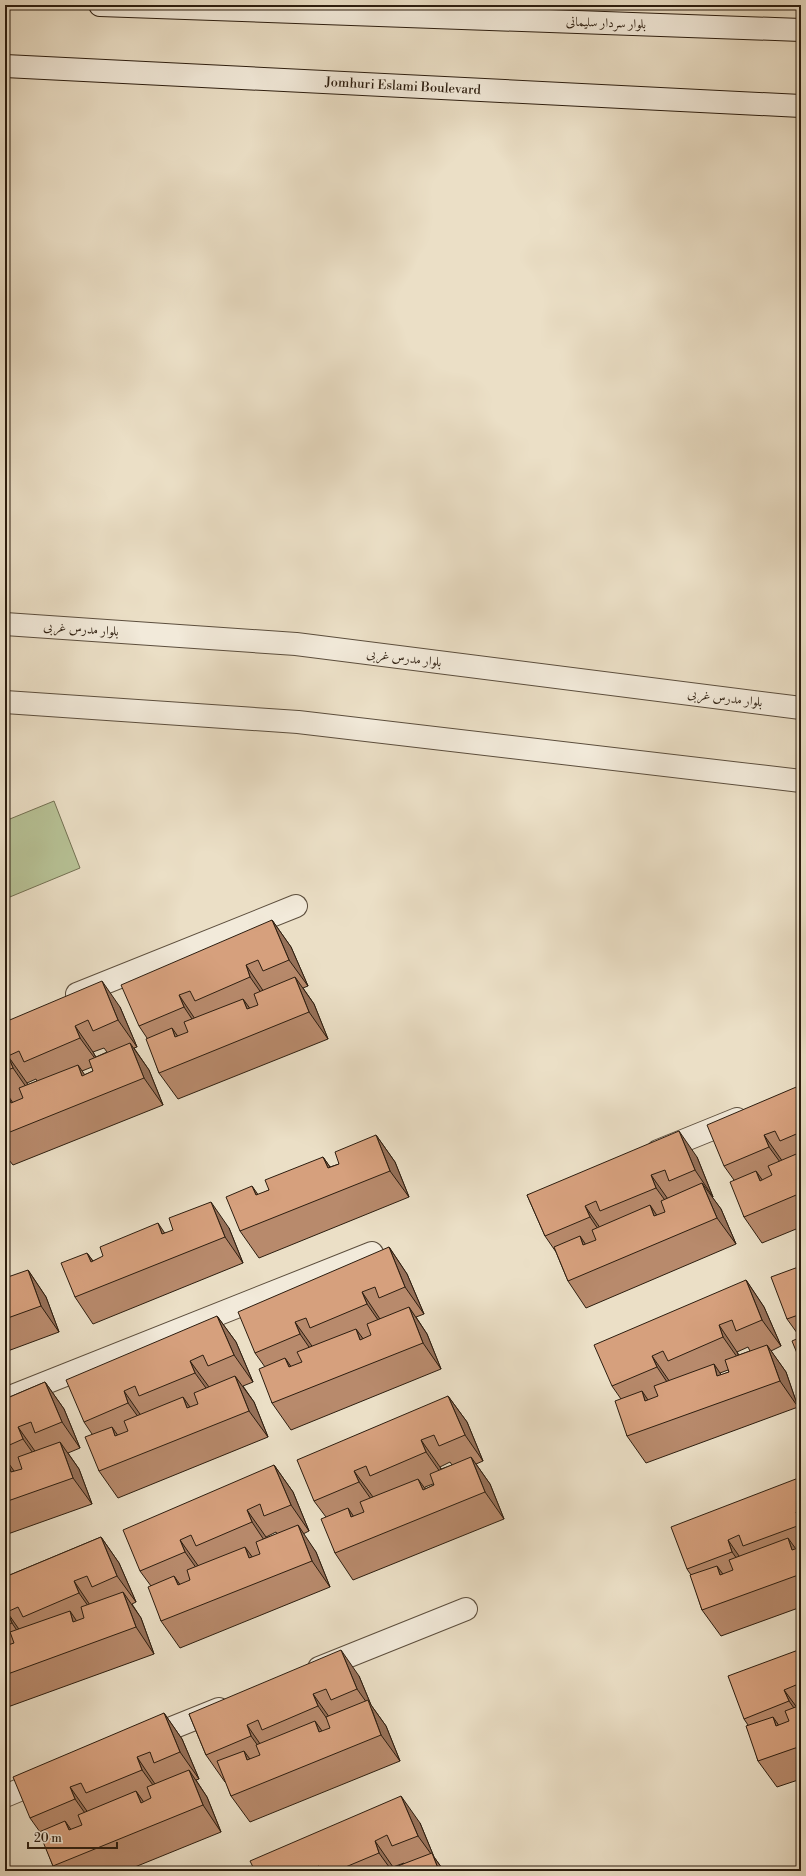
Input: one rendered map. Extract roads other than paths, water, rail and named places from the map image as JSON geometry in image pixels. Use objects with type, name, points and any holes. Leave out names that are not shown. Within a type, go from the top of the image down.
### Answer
[{"type":"street","name":"بلوار سردار سلیمانی","points":[[100,5],[801,30]]},
{"type":"street","name":"Jomhuri Eslami Boulevard","points":[[5,66],[801,106]]},
{"type":"street","name":"بلوار مدرس غربی","points":[[5,624],[296,644],[801,708]]},
{"type":"street","points":[[5,702],[298,722],[801,781]]},
{"type":"street","points":[[56,1002],[296,906]]},
{"type":"street","points":[[642,1158],[758,1110]]},
{"type":"street","points":[[5,1399],[372,1253]]},
{"type":"street","points":[[298,1677],[466,1609]]},
{"type":"street","points":[[130,1745],[239,1701]]},
{"type":"street","points":[[5,1796],[64,1772]]}]
